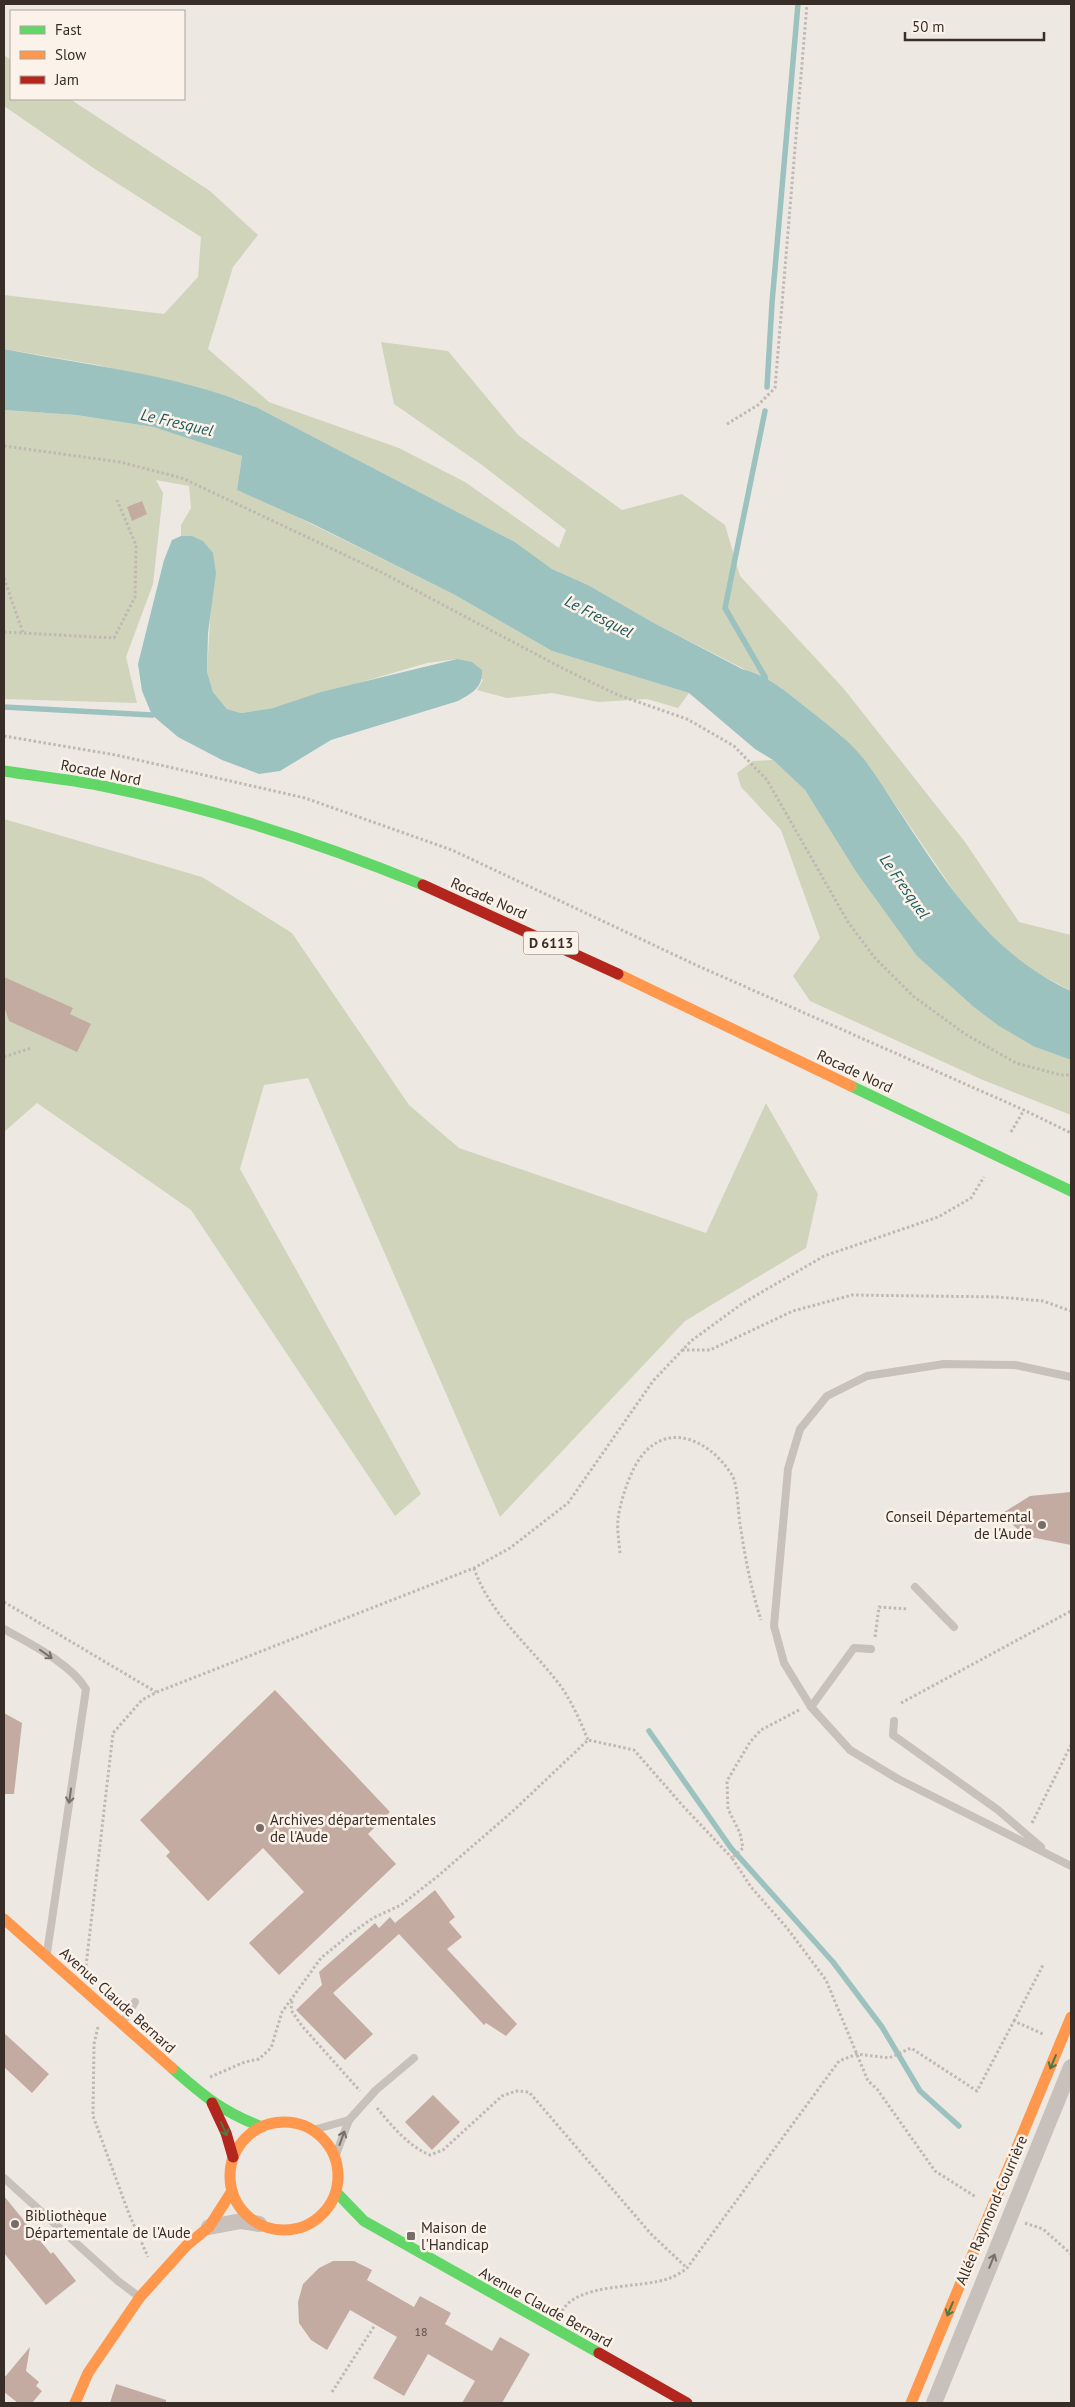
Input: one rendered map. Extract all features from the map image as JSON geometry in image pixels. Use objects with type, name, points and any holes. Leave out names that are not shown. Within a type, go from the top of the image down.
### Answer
[{"type":"street","name":"Rocade Nord","points":[[4,770],[97,785],[215,813],[360,860],[442,893],[537,936],[1071,1191]]},
{"type":"street","name":"Avenue Claude Bernard","points":[[4,1918],[212,2103],[236,2117],[262,2126]]},
{"type":"street","name":"Allée Raymond-Courrière","points":[[911,2403],[1071,2017]]},
{"type":"street","name":"Allée Raymond-Courrière","points":[[934,2403],[1071,2067]]},
{"type":"street","name":"Avenue Claude Bernard","points":[[212,2103],[234,2156]]},
{"type":"street","points":[[209,2227],[241,2221],[275,2229],[292,2230],[308,2225],[322,2216],[331,2205],[336,2192],[339,2174],[335,2157],[326,2142],[313,2130],[296,2123],[279,2122],[262,2126],[240,2144],[234,2156],[230,2174],[232,2191],[238,2204],[247,2215],[259,2224]]},
{"type":"street","points":[[75,2403],[88,2373],[140,2297],[187,2245],[209,2227],[232,2191]]},
{"type":"street","name":"Avenue Claude Bernard","points":[[336,2192],[364,2221],[687,2403]]},
{"type":"street","name":"Avenue Claude Bernard","points":[[322,2216],[364,2221]]},
{"type":"lane","points":[[1071,1377],[1015,1365],[944,1364],[867,1376],[827,1396],[800,1428],[788,1469],[774,1626],[784,1662],[811,1707],[850,1750],[898,1779],[1071,1866]]},
{"type":"lane","points":[[915,1587],[954,1627]]},
{"type":"lane","points":[[4,1629],[35,1647],[79,1677],[86,1689],[47,1957]]},
{"type":"lane","points":[[811,1707],[854,1648],[871,1649]]},
{"type":"lane","points":[[894,1721],[893,1736],[998,1810],[1050,1855]]},
{"type":"lane","points":[[122,2024],[135,2002]]},
{"type":"lane","points":[[335,2157],[349,2120],[368,2099],[414,2058]]},
{"type":"lane","points":[[313,2130],[349,2120]]},
{"type":"lane","points":[[4,2178],[118,2281],[140,2297]]},
{"type":"path","points":[[727,424],[758,405],[775,388],[808,4]]},
{"type":"path","points":[[4,446],[120,462],[182,478],[381,572],[564,669],[618,695],[687,719],[734,746],[768,780],[848,922],[874,957],[913,996],[965,1034],[1016,1063],[1060,1075],[1071,1075]]},
{"type":"path","points":[[4,632],[114,638],[134,597],[136,544],[117,500]]},
{"type":"path","points":[[4,578],[23,633]]},
{"type":"path","points":[[4,736],[116,755],[305,798],[442,847],[696,965],[1024,1110],[1071,1133]]},
{"type":"path","points":[[4,1058],[31,1048]]},
{"type":"path","points":[[1011,1132],[1024,1110]]},
{"type":"path","points":[[83,1989],[113,1733],[142,1700],[156,1692],[474,1568],[510,1548],[568,1503],[653,1381],[691,1341],[743,1303],[824,1256],[938,1217],[971,1198],[984,1177]]},
{"type":"path","points":[[682,1350],[710,1350],[793,1311],[852,1295],[999,1297],[1044,1301],[1071,1311]]},
{"type":"path","points":[[620,1553],[618,1519],[634,1468],[648,1448],[667,1439],[685,1437],[707,1447],[733,1477],[751,1587],[762,1623]]},
{"type":"path","points":[[474,1568],[478,1579],[501,1614],[563,1689],[588,1740]]},
{"type":"path","points":[[4,1602],[156,1692]]},
{"type":"path","points":[[878,1627],[879,1607],[908,1609]]},
{"type":"path","points":[[901,1704],[1071,1611]]},
{"type":"path","points":[[734,1856],[742,1848],[740,1833],[728,1809],[726,1781],[750,1742],[761,1730],[795,1711],[811,1707]]},
{"type":"path","points":[[588,1740],[634,1750],[683,1806],[734,1856],[751,1887],[787,1928],[826,1980],[868,2081],[877,2089],[936,2171],[977,2198]]},
{"type":"path","points":[[205,2079],[245,2062],[259,2059],[271,2048],[282,2012],[321,1958],[373,1918],[401,1905],[438,1876],[513,1811],[588,1740]]},
{"type":"path","points":[[1032,1822],[1071,1745]]},
{"type":"path","points":[[553,2328],[565,2306],[580,2294],[670,2278],[687,2268],[839,2061],[857,2054],[889,2058],[911,2048],[977,2091],[1044,1965]]},
{"type":"path","points":[[292,2000],[291,2010],[302,2026],[397,2131],[420,2151],[430,2155],[443,2150],[502,2096],[516,2091],[529,2092],[650,2234],[687,2268]]},
{"type":"path","points":[[104,2008],[94,2044],[93,2116],[129,2214],[157,2276]]},
{"type":"path","points":[[1014,2021],[1061,2042]]},
{"type":"path","points":[[1024,2222],[1043,2229],[1071,2254]]},
{"type":"path","points":[[332,2392],[375,2325]]},
{"type":"green space","points":[[4,55],[10,59],[10,100],[72,100],[210,191],[258,235],[233,267],[208,349],[269,402],[399,448],[465,482],[559,548],[566,530],[482,465],[394,404],[381,342],[448,351],[518,435],[622,510],[682,494],[725,525],[740,576],[844,689],[965,842],[1019,922],[1071,935],[1071,991],[1032,970],[1004,948],[966,909],[870,767],[841,735],[781,688],[654,623],[588,585],[552,569],[515,542],[258,408],[239,400],[98,365],[4,349],[4,295],[164,314],[198,277],[201,237],[95,169],[4,106]]},
{"type":"green space","points":[[4,410],[76,415],[153,427],[242,456],[237,490],[259,498],[455,595],[552,651],[689,693],[678,708],[647,699],[598,702],[552,693],[507,698],[477,690],[483,680],[457,659],[427,663],[273,708],[241,713],[227,709],[213,692],[207,672],[211,604],[192,536],[181,536],[181,525],[191,508],[189,486],[156,480],[163,493],[153,584],[126,657],[137,703],[4,699]]},
{"type":"green space","points":[[773,760],[805,790],[830,828],[1035,1047],[1071,1060],[1071,1115],[983,1080],[810,1001],[793,976],[820,938],[781,830],[741,787],[737,773],[753,761]]},
{"type":"green space","points":[[4,819],[202,877],[292,933],[409,1105],[459,1148],[706,1233],[766,1103],[818,1194],[806,1248],[685,1321],[500,1517],[308,1078],[264,1085],[240,1169],[421,1494],[395,1516],[191,1210],[37,1103],[4,1132]]},
{"type":"water","name":"Le Fresquel","points":[[4,349],[165,379],[228,396],[258,408],[515,542],[552,569],[588,585],[654,623],[774,684],[834,730],[863,758],[953,890],[993,937],[1016,957],[1042,975],[1071,991],[1071,1060],[1035,1047],[999,1026],[974,1007],[917,956],[857,873],[805,790],[773,760],[755,749],[689,693],[552,651],[455,595],[311,523],[237,490],[242,456],[153,427],[76,415],[4,410]]},
{"type":"water","points":[[181,536],[192,536],[203,541],[213,553],[216,573],[208,633],[207,672],[213,692],[227,709],[241,713],[273,708],[321,692],[457,659],[472,662],[482,670],[479,686],[458,701],[331,740],[280,771],[259,774],[222,760],[178,737],[152,715],[142,691],[138,664],[164,560],[172,540]]},
{"type":"building","points":[[142,501],[147,514],[132,521],[127,507]]},
{"type":"building","points":[[4,977],[73,1008],[70,1014],[91,1024],[77,1052],[9,1021],[4,1006]]},
{"type":"building","name":"Conseil Départemental de l'Aude","points":[[1071,1492],[1071,1545],[1025,1536],[1001,1514],[1030,1496]]},
{"type":"building","name":"Archives départementales de l'Aude","points":[[275,1690],[390,1812],[368,1834],[396,1864],[279,1975],[249,1943],[304,1892],[263,1848],[208,1901],[166,1856],[170,1852],[140,1820]]},
{"type":"building","points":[[4,1713],[22,1723],[14,1794],[4,1794]]},
{"type":"building","points":[[435,1890],[455,1917],[449,1922],[462,1937],[447,1949],[517,2024],[506,2036],[486,2023],[484,2025],[399,1934],[333,1993],[373,2034],[345,2060],[296,2010],[322,1985],[319,1972],[375,1923],[379,1928],[390,1917],[395,1923]]},
{"type":"building","points":[[4,2033],[49,2074],[32,2093],[4,2067]]},
{"type":"building","points":[[433,2095],[460,2122],[432,2150],[405,2122]]},
{"type":"building","name":"Bibliothèque Départementale de l'Aude","points":[[4,2196],[51,2254],[53,2252],[76,2281],[46,2305],[4,2253]]},
{"type":"building","points":[[333,2261],[354,2261],[372,2270],[367,2280],[414,2307],[420,2296],[451,2313],[445,2324],[492,2351],[500,2337],[530,2354],[502,2403],[462,2403],[475,2381],[428,2354],[404,2396],[373,2378],[397,2337],[350,2310],[327,2350],[311,2340],[299,2323],[298,2302],[303,2284],[319,2268]]},
{"type":"building","points":[[30,2347],[26,2371],[39,2382],[36,2386],[42,2391],[32,2403],[18,2403],[4,2392],[4,2378]]},
{"type":"building","points":[[116,2384],[166,2400],[166,2403],[110,2403]]},
{"type":"waterway","points":[[767,387],[772,303],[798,4]]},
{"type":"waterway","points":[[765,411],[725,608],[765,677],[766,684]]},
{"type":"waterway","points":[[4,707],[152,715]]},
{"type":"waterway","points":[[649,1731],[731,1848],[833,1962],[882,2027],[920,2091],[959,2126]]},
{"type":"traffic: fast","points":[[4,771],[98,785],[222,815],[344,854],[423,885]]},
{"type":"traffic: fast","points":[[851,1086],[1071,1191]]},
{"type":"traffic: fast","points":[[172,2068],[224,2109],[262,2127]]},
{"type":"traffic: fast","points":[[336,2192],[364,2221],[599,2353]]},
{"type":"traffic: slow","points":[[618,974],[851,1086]]},
{"type":"traffic: slow","points":[[4,1919],[172,2068]]},
{"type":"traffic: slow","points":[[911,2403],[1071,2017]]},
{"type":"traffic: slow","points":[[284,2122],[305,2126],[322,2138],[334,2155],[338,2176],[334,2197],[322,2214],[305,2226],[284,2230],[263,2226],[246,2214],[234,2197],[230,2176],[234,2155],[246,2138],[263,2126],[284,2122]]},
{"type":"traffic: slow","points":[[75,2403],[88,2373],[140,2297],[187,2245],[209,2227],[232,2191]]},
{"type":"traffic: jam","points":[[423,885],[618,974]]},
{"type":"traffic: jam","points":[[212,2103],[226,2133],[233,2157]]},
{"type":"traffic: jam","points":[[599,2353],[687,2403]]},
{"type":"place","name":"Conseil Départemental de l'Aude","points":[[1042,1525]]},
{"type":"place","name":"Archives départementales de l'Aude","points":[[260,1828]]},
{"type":"place","name":"Bibliothèque Départementale de l'Aude","points":[[15,2224]]},
{"type":"place","name":"Maison de l'Handicap","points":[[411,2236]]}]
